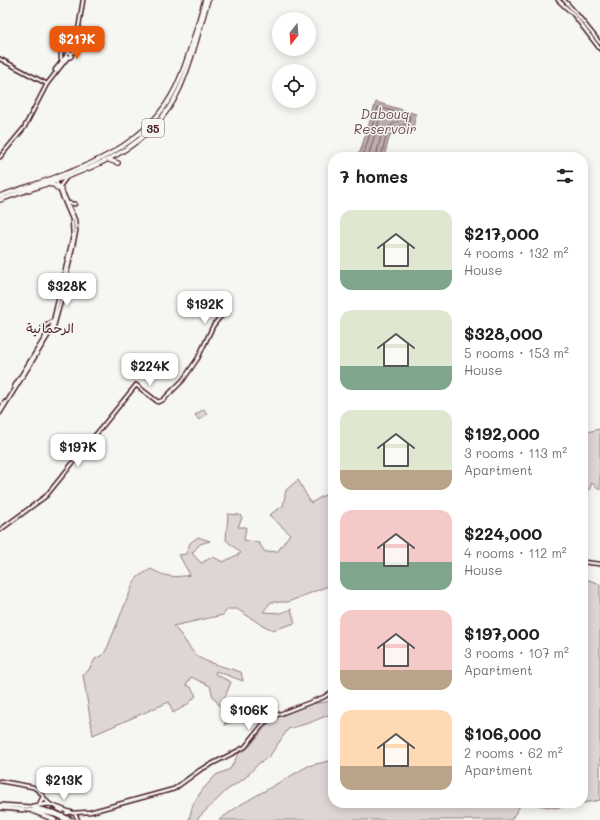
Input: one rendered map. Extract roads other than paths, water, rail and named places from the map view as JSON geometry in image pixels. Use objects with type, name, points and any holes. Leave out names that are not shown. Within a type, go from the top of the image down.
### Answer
[{"type":"highway","name":"35","points":[[0,200],[45,184],[114,153],[139,136],[156,119],[172,97],[179,82],[204,0]]},
{"type":"highway","name":"35","points":[[0,196],[69,175],[108,160],[125,151],[144,136],[162,117],[172,101],[187,67],[208,0]]},
{"type":"highway","points":[[108,160],[118,163]]},
{"type":"highway","points":[[45,184],[54,186],[58,189]]},
{"type":"main road","points":[[39,805],[42,796]]},
{"type":"main road","points":[[26,808],[47,804]]},
{"type":"main road","points":[[0,806],[26,808],[56,814],[72,820]]},
{"type":"main road","points":[[26,808],[55,820]]},
{"type":"main road","points":[[56,814],[66,820]]},
{"type":"street","points":[[74,57],[83,0]]},
{"type":"street","points":[[558,0],[573,14],[600,49]]},
{"type":"street","points":[[564,0],[600,43]]},
{"type":"street","points":[[46,83],[75,49]]},
{"type":"street","points":[[61,52],[61,60]]},
{"type":"street","points":[[0,157],[24,128],[46,83],[61,60],[69,55]]},
{"type":"street","points":[[0,59],[46,83]]},
{"type":"street","points":[[0,413],[42,348],[56,322],[76,231],[75,220],[60,186],[69,175]]},
{"type":"street","points":[[0,409],[48,334],[62,286],[74,227],[55,179]]},
{"type":"street","points":[[67,203],[75,204]]},
{"type":"street","points":[[0,530],[46,496],[136,385],[156,401],[160,402],[177,388],[198,358],[210,330],[227,308]]},
{"type":"street","points":[[219,318],[228,312]]},
{"type":"street","points":[[48,334],[45,326],[53,321]]},
{"type":"street","points":[[588,563],[600,564]]},
{"type":"street","points":[[47,804],[72,812],[86,812],[177,788],[200,770],[245,747],[264,723],[272,717],[328,694]]},
{"type":"street","points":[[0,781],[33,787],[42,796],[47,804],[61,810],[63,816],[62,820]]},
{"type":"street","points":[[72,812],[78,820],[86,812]]},
{"type":"street","points":[[63,816],[72,812]]},
{"type":"water","name":"Dabouq Reservoir","points":[[376,102],[416,114],[413,128],[408,127],[390,135],[385,152],[360,152]]},
{"type":"district","name":"الرحمانية","points":[[50,327]]}]
